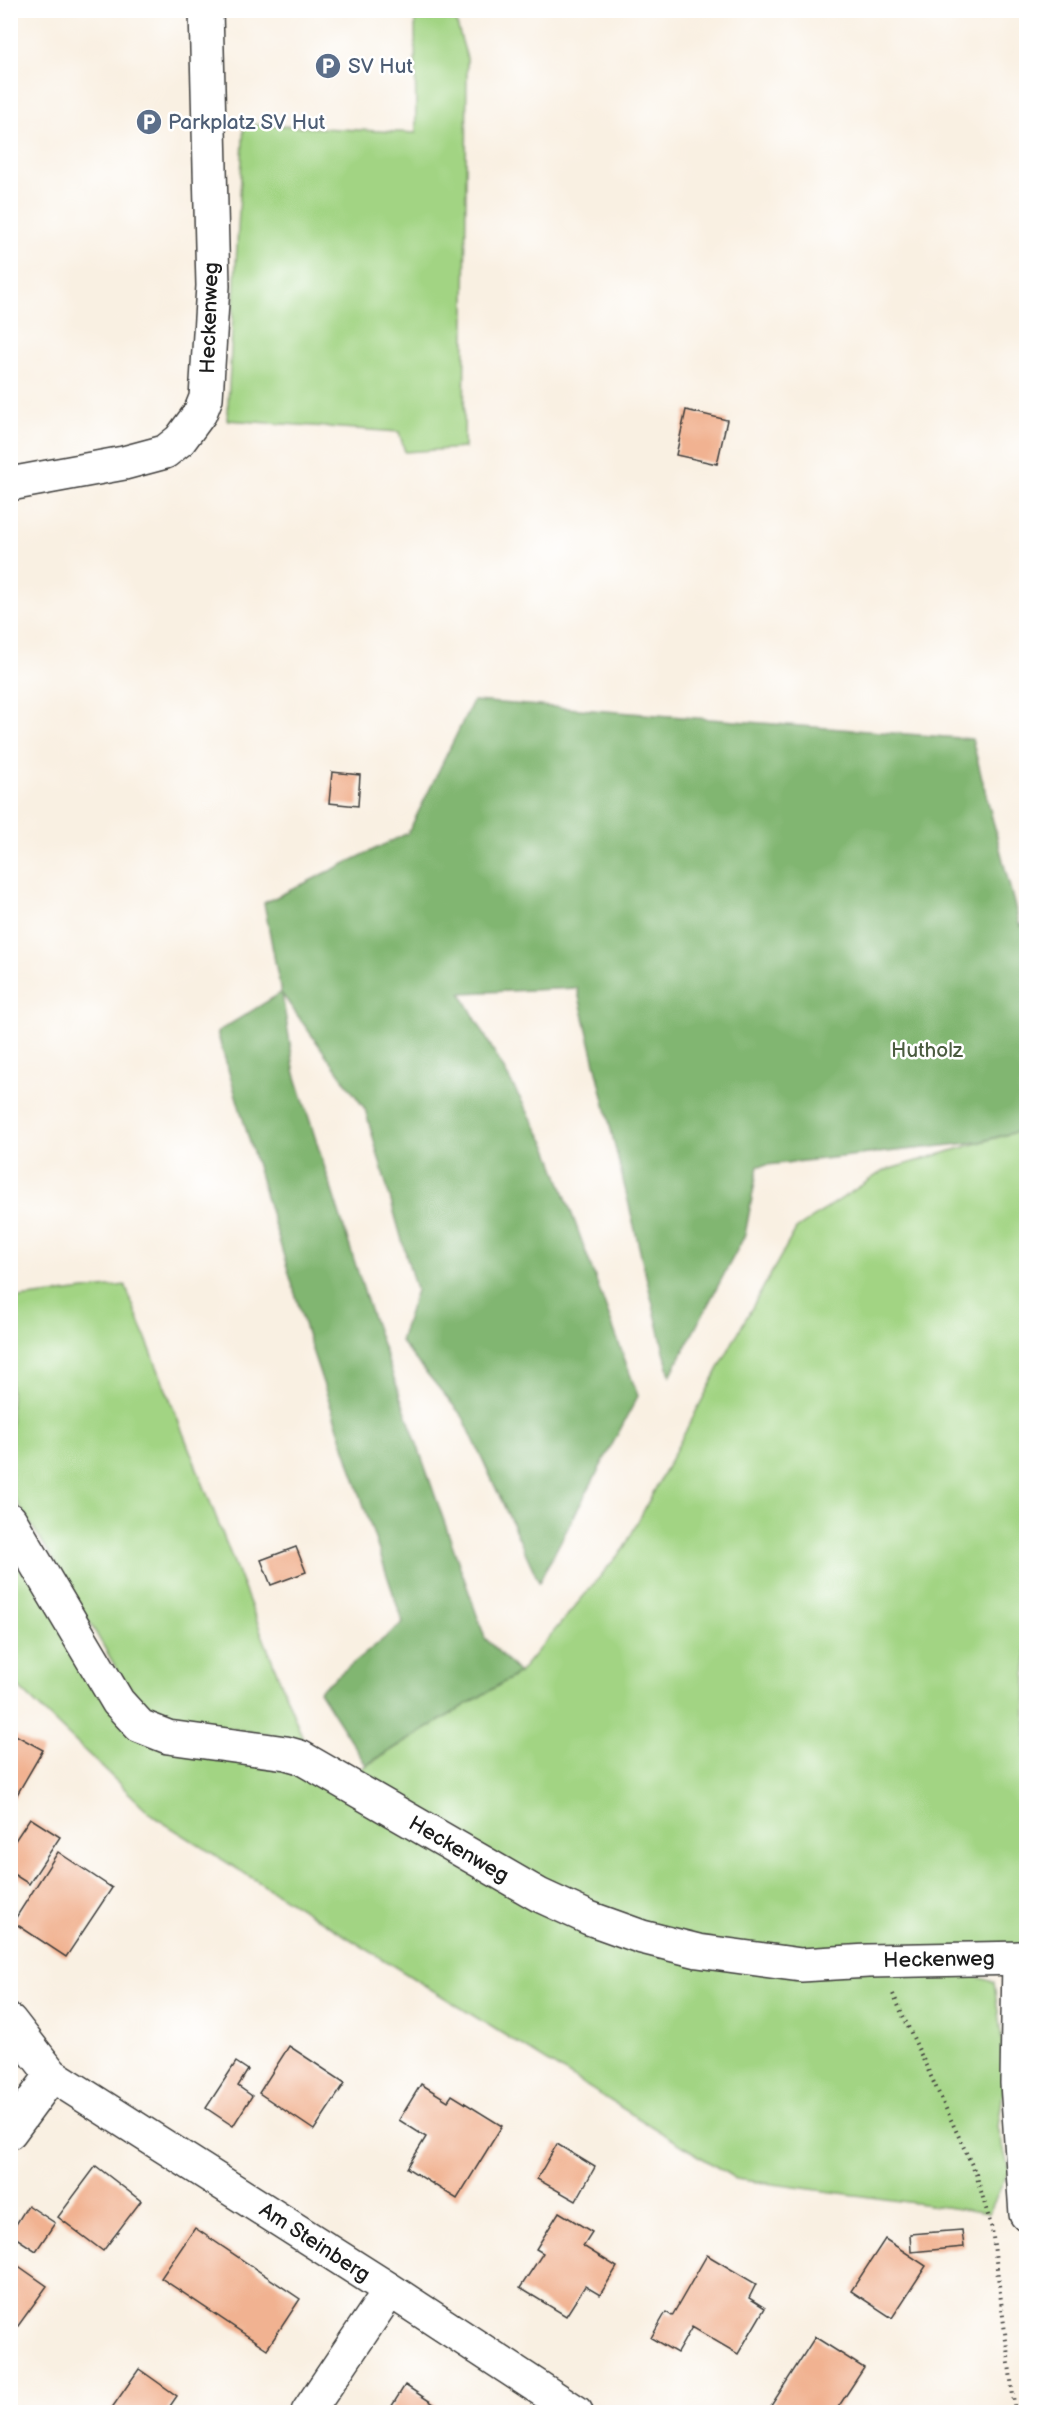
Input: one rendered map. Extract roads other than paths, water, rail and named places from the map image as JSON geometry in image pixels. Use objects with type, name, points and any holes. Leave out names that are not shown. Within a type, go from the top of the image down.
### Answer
[{"type":"street","name":"Heckenweg","points":[[10,484],[124,463],[165,452],[180,440],[200,413],[206,398],[213,286],[206,10]]},
{"type":"street","name":"Heckenweg","points":[[10,1520],[118,1702],[140,1726],[168,1737],[286,1753],[300,1757],[539,1895],[589,1918],[642,1937],[698,1951],[801,1965],[868,1961],[1023,1958]]},
{"type":"street","points":[[1023,1958],[1022,2081],[1026,2198]]},
{"type":"street","name":"Am Steinberg","points":[[10,2021],[52,2075],[390,2290],[576,2412]]},
{"type":"street","points":[[10,2132],[52,2075]]},
{"type":"street","points":[[308,2412],[390,2290]]},
{"type":"place","name":"SV Hut","points":[[328,66]]},
{"type":"place","name":"Parkplatz SV Hut","points":[[149,122]]},
{"type":"park label","name":"Hutholz","points":[[927,1050]]}]
